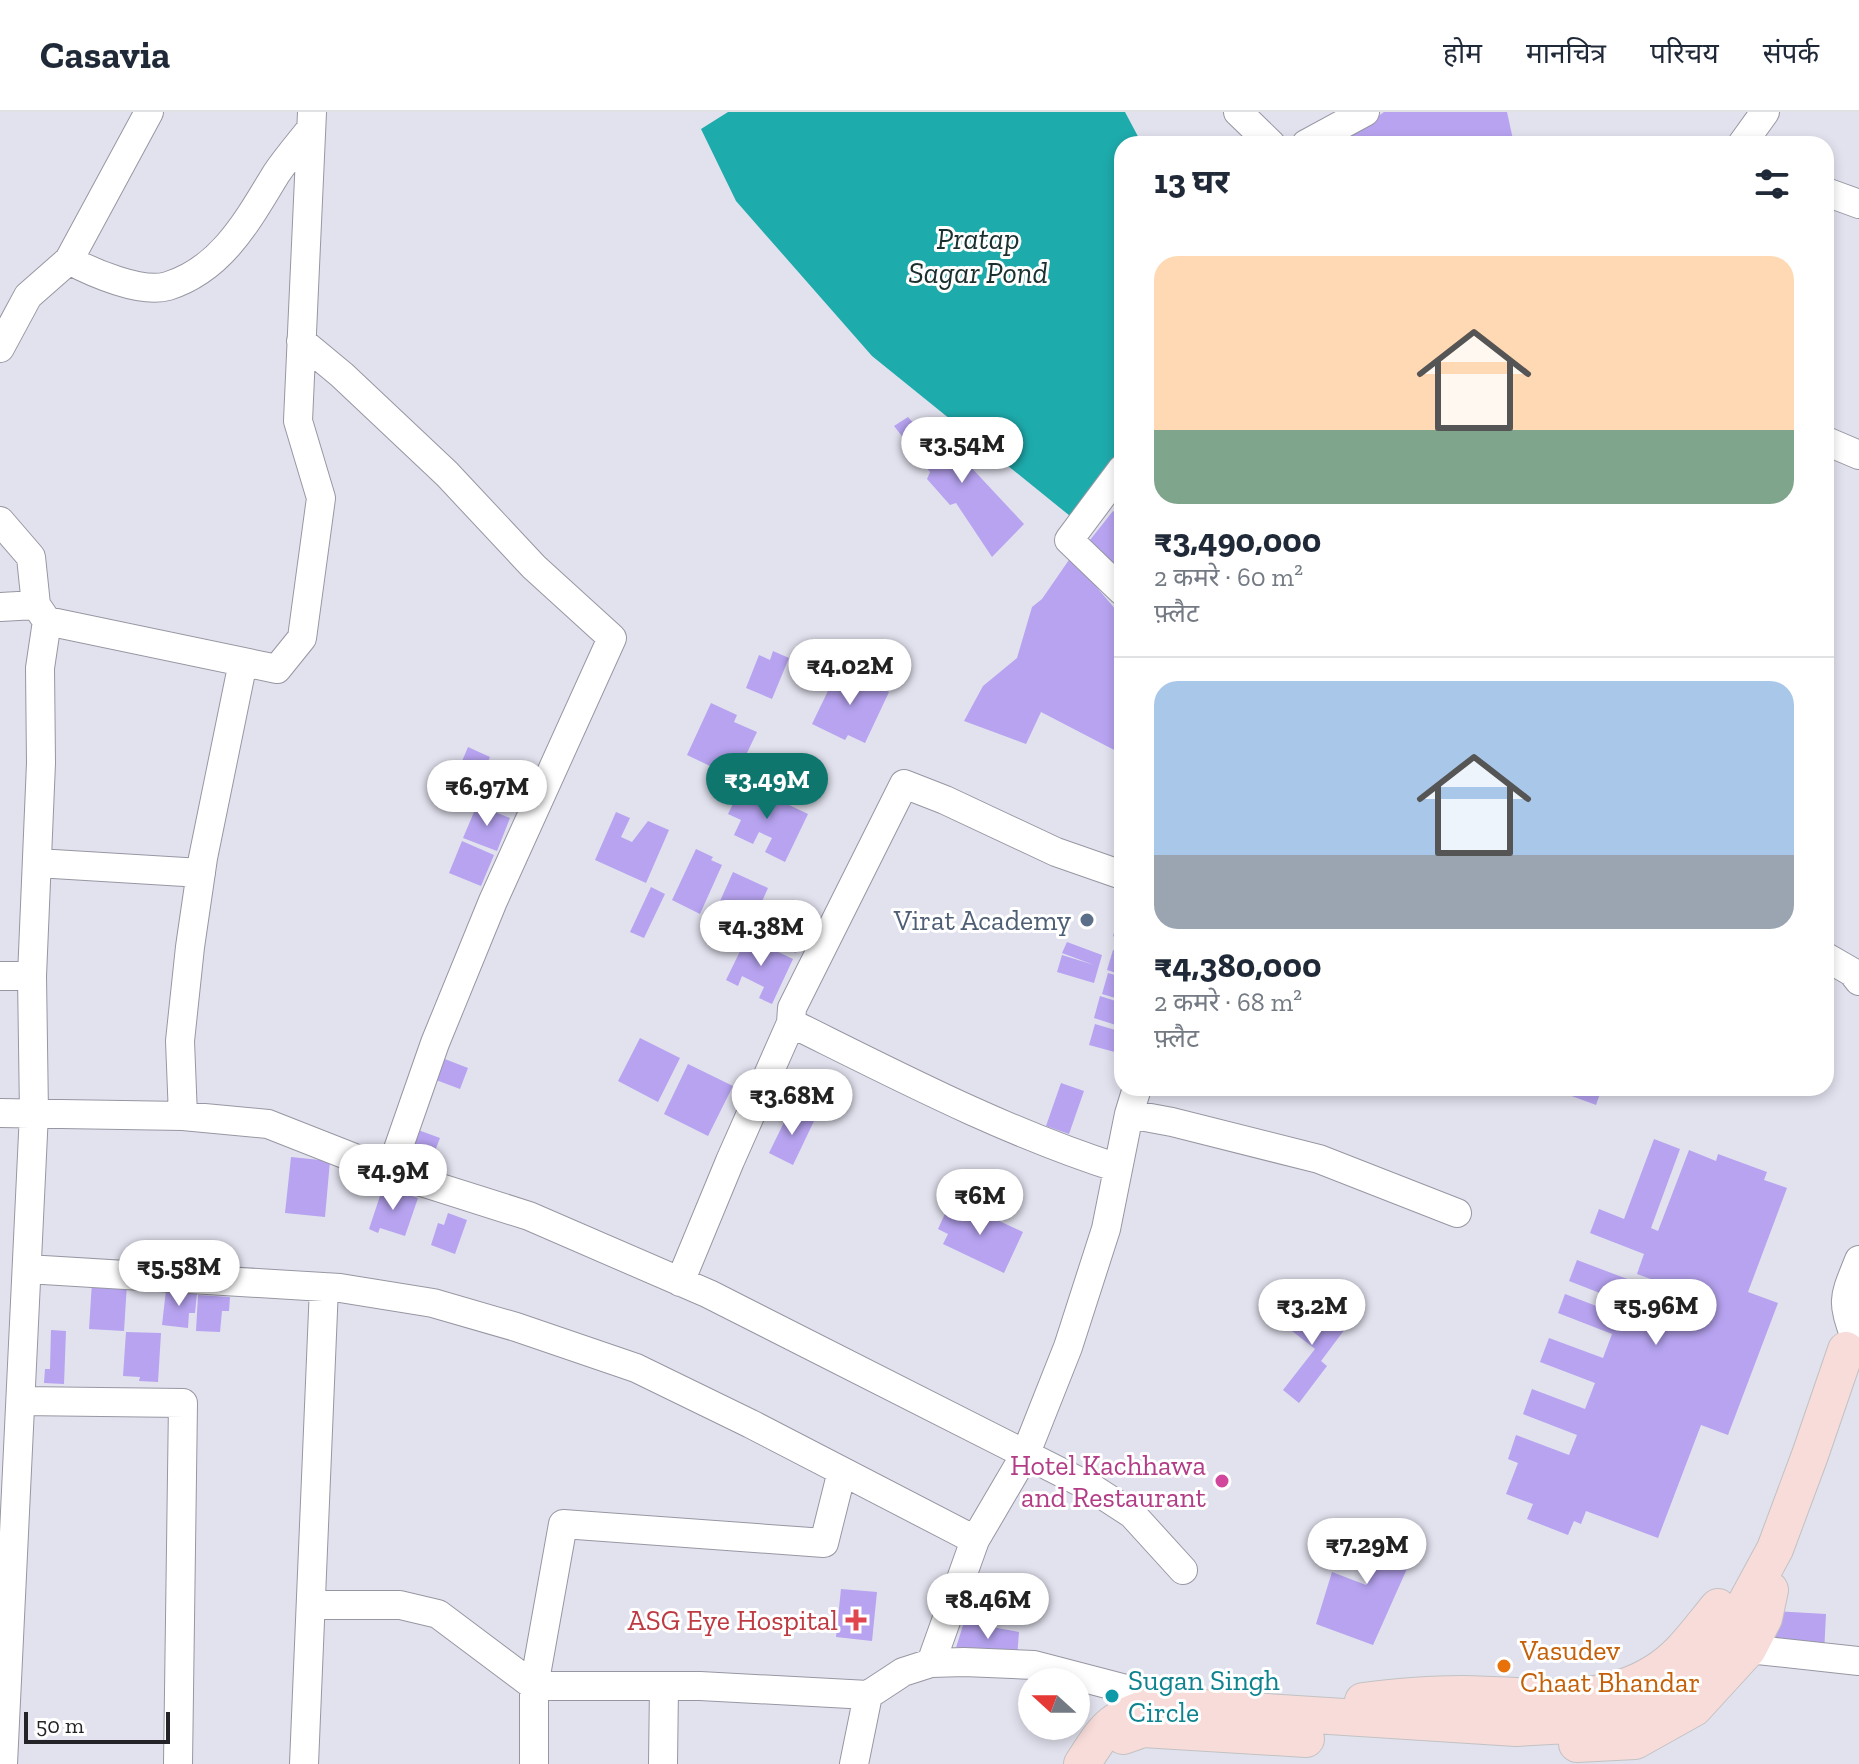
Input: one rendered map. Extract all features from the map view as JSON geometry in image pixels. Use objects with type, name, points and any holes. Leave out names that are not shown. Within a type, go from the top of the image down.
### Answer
[{"type":"main road","points":[[1082,1764],[1102,1731],[1117,1720],[1156,1705],[1516,1728],[1604,1723],[1660,1702],[1697,1677],[1743,1608],[1775,1549],[1810,1455],[1855,1349]]},
{"type":"main road","points":[[1810,1455],[1859,1391]]},
{"type":"main road","points":[[1093,1764],[1096,1756],[1116,1738],[1143,1729],[1435,1744],[1533,1746],[1635,1741],[1694,1708],[1748,1649],[1764,1618],[1775,1549]]},
{"type":"main road","points":[[1073,1764],[1096,1729],[1123,1703],[1175,1689],[1204,1696],[1346,1704],[1397,1696],[1460,1694],[1588,1697],[1625,1688],[1656,1673],[1688,1645],[1735,1586],[1775,1549]]},
{"type":"street","points":[[0,348],[14,296],[69,260],[149,112]]},
{"type":"street","points":[[1238,112],[1263,136]]},
{"type":"street","points":[[1321,136],[1365,112]]},
{"type":"street","points":[[1748,136],[1765,112]]},
{"type":"street","points":[[69,260],[120,282],[146,287],[167,287],[202,272],[230,246],[311,121]]},
{"type":"street","points":[[0,607],[42,613],[277,669],[302,638],[321,498],[298,421],[311,121]]},
{"type":"street","points":[[1834,195],[1859,204]]},
{"type":"street","points":[[301,341],[437,464],[534,567],[612,638],[481,930],[435,1043],[390,1172]]},
{"type":"street","points":[[1834,444],[1859,455]]},
{"type":"street","points":[[1114,480],[1069,540],[1114,583]]},
{"type":"street","points":[[0,521],[31,557],[42,613],[41,763],[32,976],[34,1113],[21,1401],[8,1547],[3,1764]]},
{"type":"street","points":[[183,1116],[180,1041],[201,873],[243,662]]},
{"type":"street","points":[[680,1282],[791,1023],[792,1008],[904,784],[1056,852],[1114,872]]},
{"type":"street","points":[[37,863],[201,873]]},
{"type":"street","points":[[1834,962],[1852,972],[1859,981]]},
{"type":"street","points":[[0,976],[32,976]]},
{"type":"street","points":[[791,1023],[992,1120],[1082,1157],[1118,1168]]},
{"type":"street","points":[[931,1663],[975,1540],[1026,1453],[1073,1332],[1106,1229],[1133,1101],[1319,1159],[1457,1213]]},
{"type":"street","points":[[0,1113],[183,1116],[268,1124],[390,1172],[529,1216],[680,1282],[1092,1488],[1132,1514],[1183,1570]]},
{"type":"street","points":[[1855,1349],[1844,1309],[1846,1293],[1859,1260]]},
{"type":"street","points":[[27,1269],[324,1287],[433,1303],[516,1327],[636,1368],[975,1540]]},
{"type":"street","points":[[304,1764],[324,1287]]},
{"type":"street","points":[[21,1401],[183,1403],[178,1764]]},
{"type":"street","points":[[534,1764],[534,1686],[563,1524],[824,1543],[842,1471]]},
{"type":"street","points":[[311,1605],[400,1605],[438,1614],[534,1686],[664,1686],[868,1695],[903,1672],[931,1663],[1034,1665],[1126,1689]]},
{"type":"street","points":[[1748,1649],[1859,1661]]},
{"type":"street","points":[[663,1764],[664,1686]]},
{"type":"street","points":[[854,1764],[868,1695]]},
{"type":"water","name":"Pratap Sagar Pond","points":[[728,112],[1125,112],[1138,136],[1114,136],[1114,458],[1075,520],[872,356],[736,201],[701,129]]},
{"type":"building","points":[[1384,112],[1507,112],[1512,136],[1350,136]]},
{"type":"building","points":[[908,417],[917,427],[925,418],[1024,524],[992,557],[956,503],[950,505],[927,479],[930,472],[894,426]]},
{"type":"building","points":[[1113,511],[1114,512],[1114,564],[1090,540]]},
{"type":"building","points":[[1071,557],[1114,608],[1114,750],[1041,712],[1026,744],[964,721],[983,686],[1017,658],[1032,607],[1042,599]]},
{"type":"building","points":[[773,651],[789,658],[772,699],[746,688],[759,655],[770,660]]},
{"type":"building","points":[[839,668],[889,692],[865,743],[848,735],[845,740],[812,724]]},
{"type":"building","points":[[711,703],[737,715],[734,722],[757,732],[735,778],[687,755]]},
{"type":"building","points":[[468,747],[490,757],[477,788],[455,778]]},
{"type":"building","points":[[743,783],[808,814],[785,862],[765,852],[772,838],[759,832],[753,844],[734,835],[741,820],[728,814]]},
{"type":"building","points":[[477,805],[510,818],[497,851],[463,838]]},
{"type":"building","points":[[616,812],[630,818],[621,837],[632,842],[648,821],[669,830],[646,883],[595,860]]},
{"type":"building","points":[[462,841],[494,855],[481,886],[449,873]]},
{"type":"building","points":[[696,849],[722,865],[700,914],[672,900]]},
{"type":"building","points":[[733,872],[768,888],[747,935],[712,919]]},
{"type":"building","points":[[651,887],[665,894],[644,938],[630,932]]},
{"type":"building","points":[[767,900],[779,906],[782,902],[812,916],[796,953],[752,933]]},
{"type":"building","points":[[747,937],[793,959],[772,1004],[759,998],[764,987],[742,976],[738,986],[726,980]]},
{"type":"building","points":[[1067,942],[1102,955],[1094,983],[1057,972],[1062,955],[1094,965],[1062,953]]},
{"type":"building","points":[[1113,950],[1114,950],[1114,972],[1107,970]]},
{"type":"building","points":[[1108,973],[1114,975],[1114,998],[1102,994]]},
{"type":"building","points":[[1100,996],[1114,1000],[1114,1024],[1094,1018]]},
{"type":"building","points":[[1095,1024],[1114,1030],[1114,1052],[1089,1045]]},
{"type":"building","points":[[640,1038],[680,1058],[658,1102],[618,1081]]},
{"type":"building","points":[[437,1056],[468,1068],[460,1089],[428,1077]]},
{"type":"building","points":[[688,1064],[733,1086],[708,1136],[664,1114]]},
{"type":"building","points":[[1061,1083],[1084,1091],[1069,1134],[1046,1126]]},
{"type":"building","points":[[1572,1096],[1599,1096],[1596,1105]]},
{"type":"building","points":[[790,1110],[814,1121],[793,1165],[769,1153]]},
{"type":"building","points":[[410,1127],[440,1138],[428,1169],[398,1157]]},
{"type":"building","points":[[1654,1139],[1680,1149],[1651,1228],[1658,1231],[1689,1150],[1716,1161],[1718,1154],[1767,1172],[1764,1180],[1787,1188],[1748,1292],[1778,1303],[1728,1435],[1701,1425],[1658,1538],[1586,1511],[1581,1524],[1574,1521],[1568,1535],[1527,1519],[1533,1504],[1506,1494],[1518,1463],[1508,1459],[1516,1435],[1569,1455],[1577,1435],[1523,1414],[1532,1389],[1585,1409],[1595,1383],[1540,1362],[1549,1338],[1603,1358],[1612,1334],[1558,1313],[1565,1294],[1654,1328],[1659,1316],[1569,1281],[1577,1260],[1667,1294],[1670,1286],[1637,1274],[1644,1254],[1590,1233],[1599,1209],[1624,1219]]},
{"type":"building","points":[[291,1157],[330,1161],[325,1217],[285,1213]]},
{"type":"building","points":[[383,1187],[418,1198],[405,1236],[380,1228],[378,1233],[369,1229]]},
{"type":"building","points":[[963,1204],[1023,1232],[1004,1273],[943,1244],[948,1234],[938,1229],[948,1207],[959,1213]]},
{"type":"building","points":[[448,1213],[467,1220],[455,1254],[431,1245],[438,1223],[444,1225]]},
{"type":"building","points":[[92,1282],[127,1284],[124,1331],[89,1329]]},
{"type":"building","points":[[166,1290],[197,1293],[195,1313],[189,1313],[188,1328],[162,1325]]},
{"type":"building","points":[[198,1295],[230,1297],[229,1311],[222,1311],[220,1332],[196,1331]]},
{"type":"building","points":[[1298,1304],[1319,1320],[1327,1309],[1348,1325],[1321,1361],[1327,1366],[1299,1403],[1283,1390],[1315,1349],[1283,1324]]},
{"type":"building","points":[[51,1330],[66,1331],[64,1384],[44,1383],[45,1369],[50,1369]]},
{"type":"building","points":[[126,1332],[161,1333],[158,1382],[123,1376]]},
{"type":"building","points":[[1356,1522],[1418,1544],[1373,1645],[1316,1624],[1332,1572],[1366,1585],[1380,1558],[1347,1544]]},
{"type":"building","points":[[841,1589],[877,1592],[872,1641],[836,1637]]},
{"type":"building","points":[[1773,1611],[1826,1614],[1824,1653],[1770,1649]]},
{"type":"building","points":[[964,1622],[1019,1632],[1017,1658],[955,1651]]},
{"type":"place","name":"Virat Academy","points":[[1087,920]]},
{"type":"place","name":"Hotel Kachhawa and Restaurant","points":[[1222,1481]]},
{"type":"place","name":"ASG Eye Hospital","points":[[856,1620]]},
{"type":"place","name":"Vasudev Chaat Bhandar","points":[[1504,1666]]},
{"type":"place","name":"Sugan Singh Circle","points":[[1112,1696]]}]
